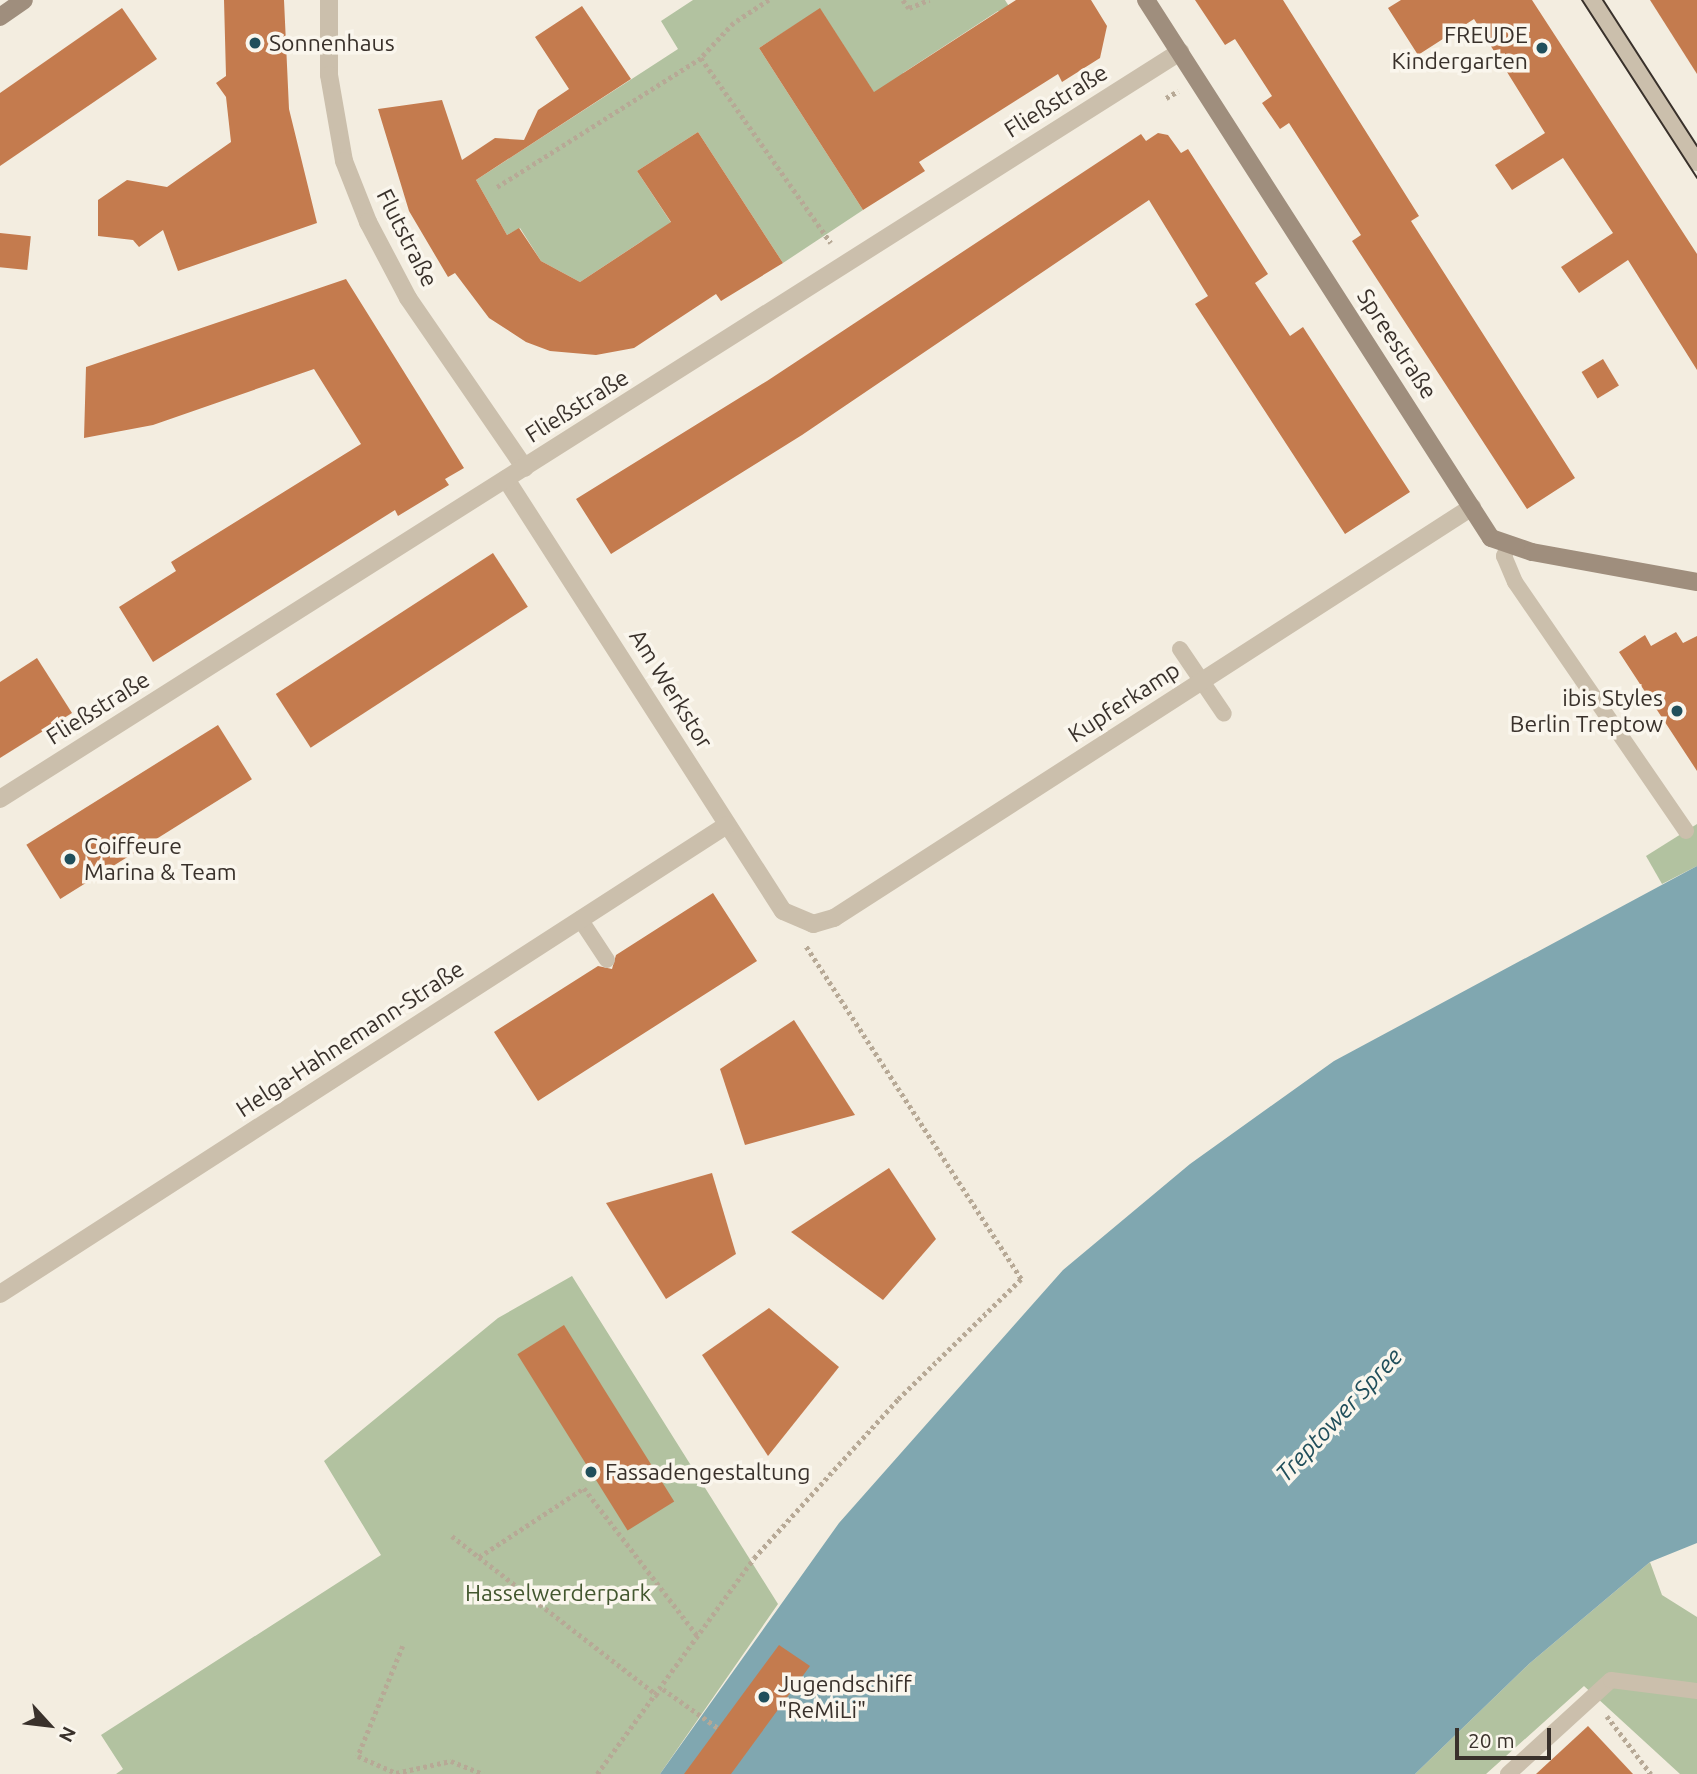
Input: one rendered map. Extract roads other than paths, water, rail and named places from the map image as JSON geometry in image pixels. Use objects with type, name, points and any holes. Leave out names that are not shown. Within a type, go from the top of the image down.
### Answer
[{"type":"main road","points":[[0,17],[24,0]]},
{"type":"main road","name":"Spreestraße","points":[[1146,0],[1491,538],[1508,547]]},
{"type":"main road","points":[[1508,547],[1697,582]]},
{"type":"street","name":"Flutstraße","points":[[329,0],[329,75],[344,160],[368,222],[408,298],[525,468]]},
{"type":"street","points":[[1592,0],[1697,162]]},
{"type":"street","name":"Fließstraße","points":[[0,799],[1180,52]]},
{"type":"street","name":"Am Werkstor","points":[[506,480],[783,911],[797,921]]},
{"type":"street","name":"Kupferkamp","points":[[797,921],[813,924],[834,918],[1472,507]]},
{"type":"street","name":"Helga-Hahnemann-Straße","points":[[0,1294],[727,825]]},
{"type":"lane","points":[[1508,547],[1504,556],[1515,582],[1686,831]]},
{"type":"lane","points":[[1180,649],[1224,714]]},
{"type":"lane","points":[[580,919],[607,960]]},
{"type":"lane","points":[[1508,1774],[1611,1680],[1697,1691]]},
{"type":"water","name":"Treptower Spree","points":[[1697,866],[1697,1543],[1650,1562],[1530,1663],[1415,1774],[660,1774],[839,1523],[1063,1270],[1190,1164],[1334,1061]]},
{"type":"tram line","points":[[1582,0],[1697,178]]},
{"type":"tram line","points":[[1603,0],[1697,146]]},
{"type":"place","name":"Sonnenhaus","points":[[255,43]]},
{"type":"place","name":"FREUDE Kindergarten","points":[[1542,48]]},
{"type":"place","name":"ibis Styles Berlin Treptow","points":[[1677,711]]},
{"type":"place","name":"Coiffeure Marina & Team","points":[[70,859]]},
{"type":"place","name":"Fassadengestaltung","points":[[591,1472]]},
{"type":"place","name":"Jugendschiff \"ReMiLi\"","points":[[764,1697]]},
{"type":"park label","name":"Hasselwerderpark","points":[[558,1593]]}]
